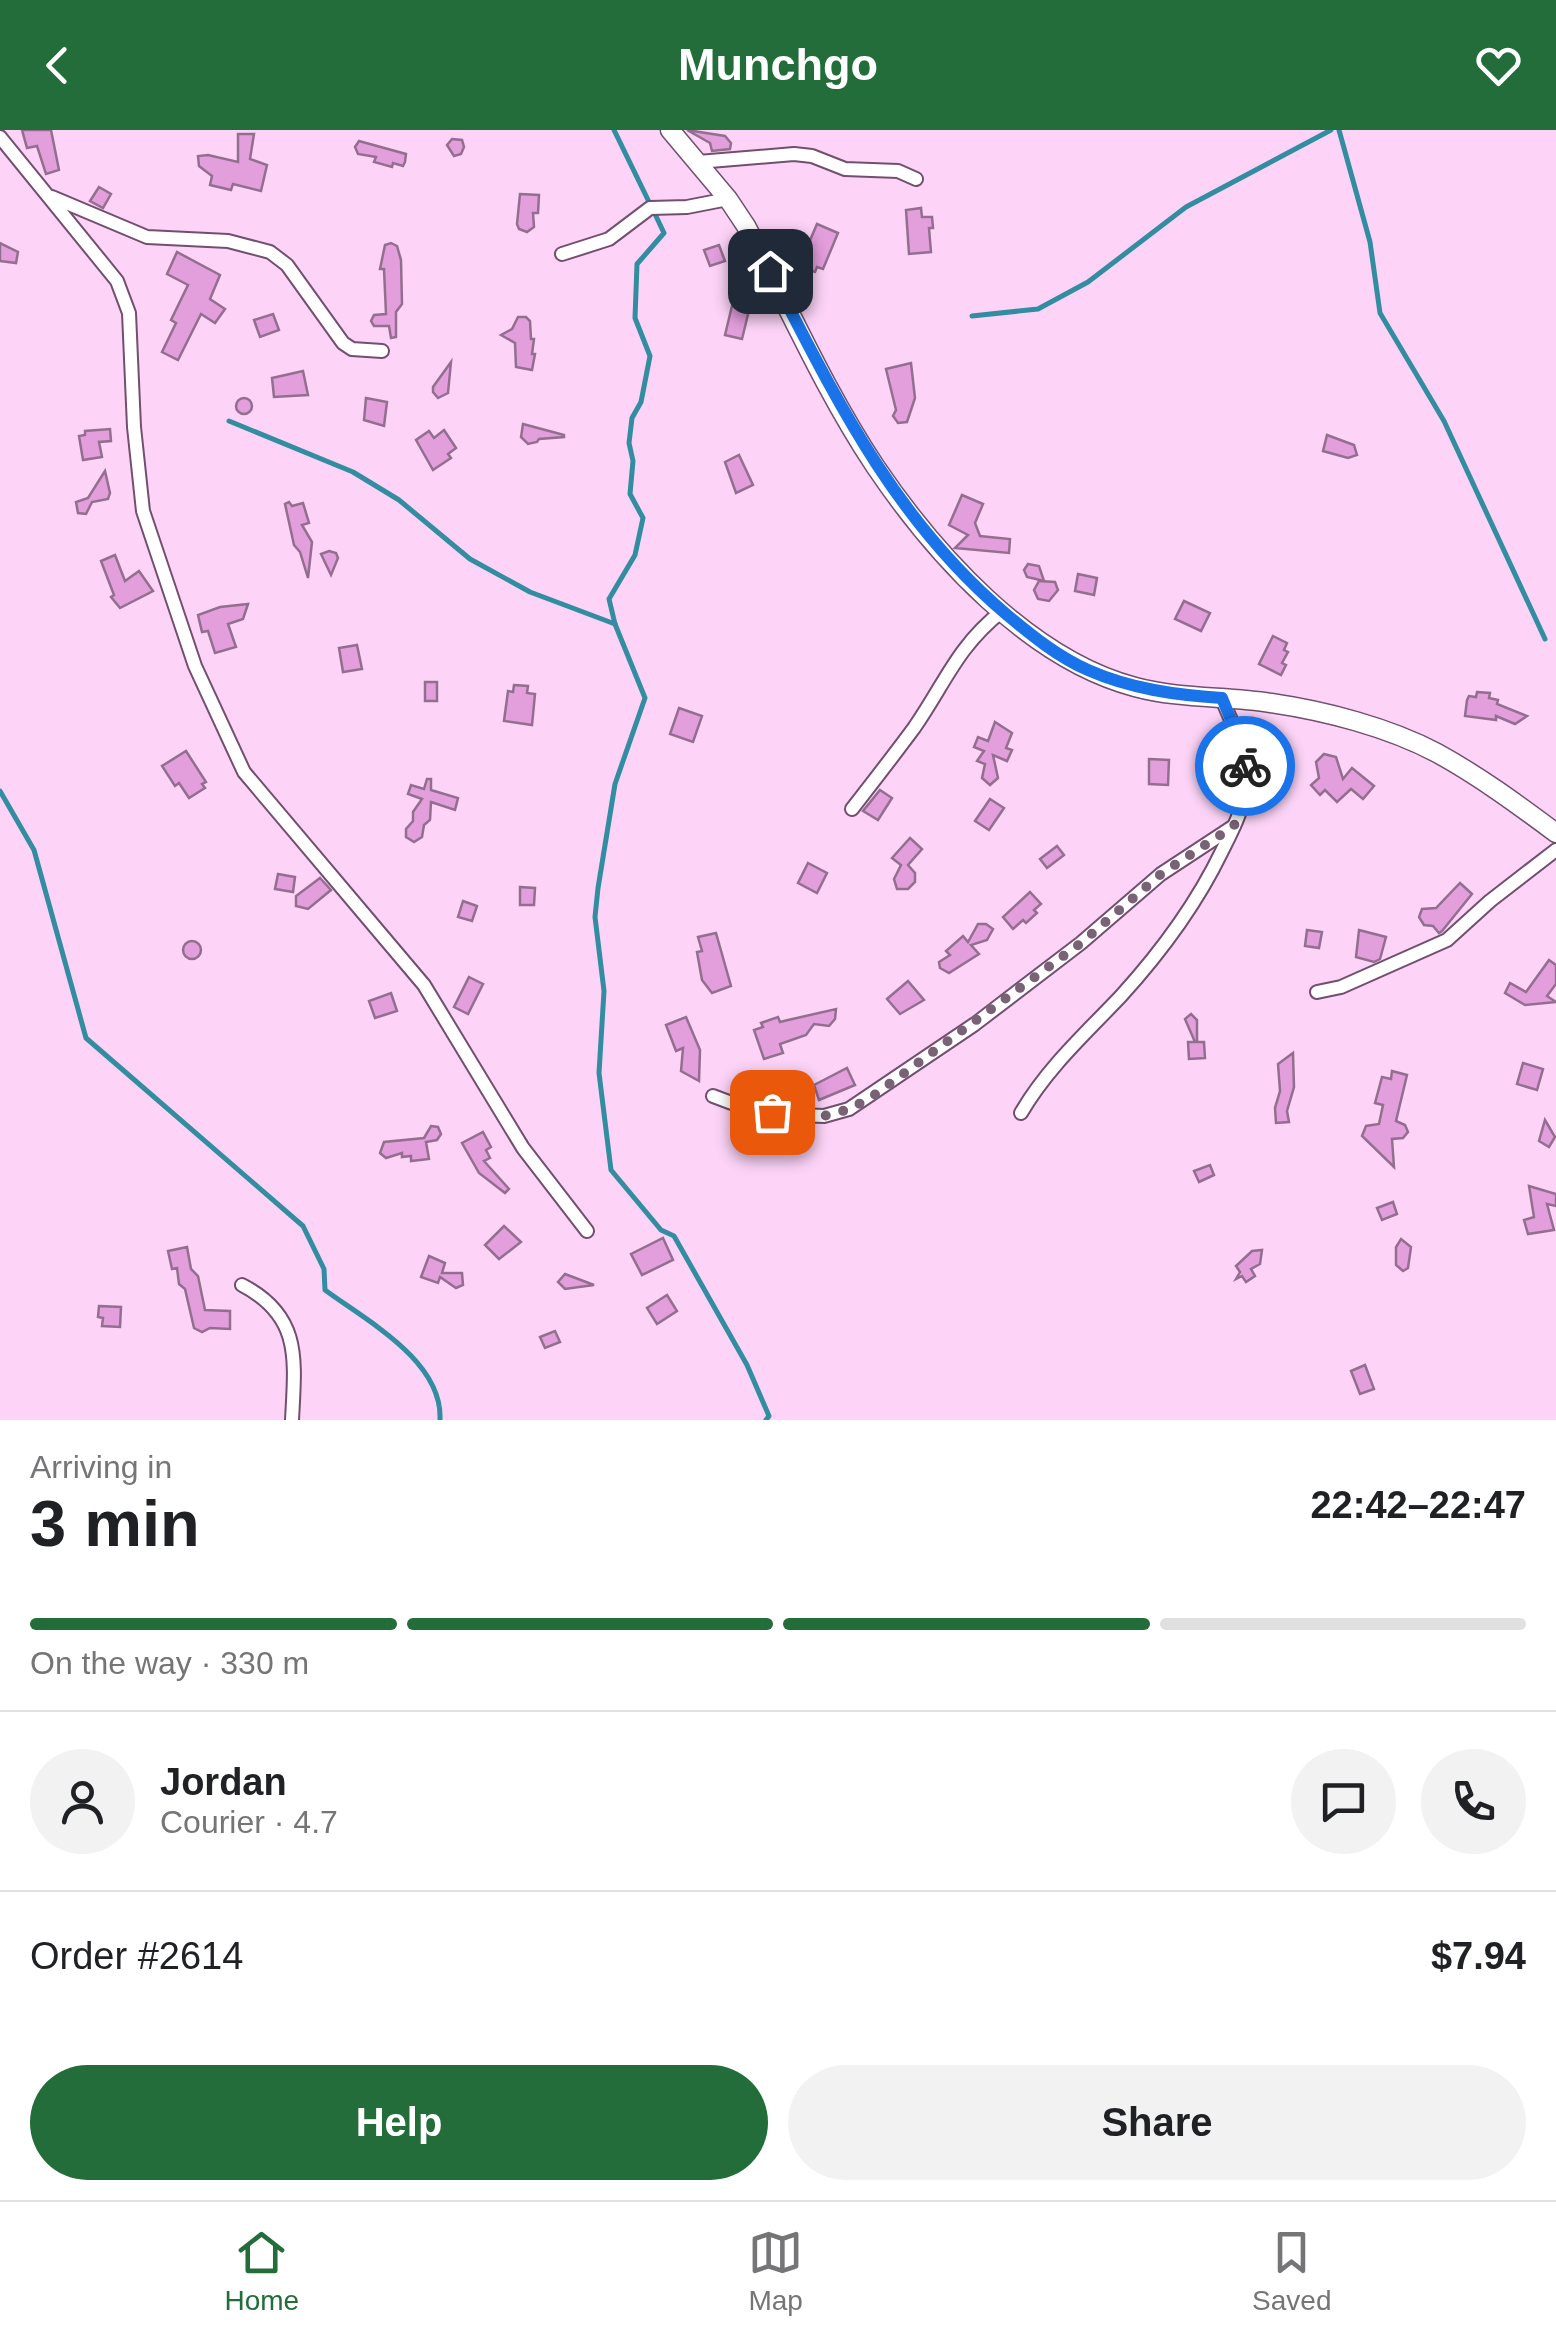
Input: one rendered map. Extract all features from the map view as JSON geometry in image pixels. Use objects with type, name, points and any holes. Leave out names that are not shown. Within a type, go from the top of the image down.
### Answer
[{"type":"street","points":[[670,130],[746,226],[876,466],[922,527],[978,590],[1033,637],[1086,669],[1136,688],[1313,711],[1390,734],[1434,751],[1488,783],[1556,833]]},
{"type":"street","points":[[0,137],[117,281],[129,313],[142,510],[195,666],[244,772],[424,985],[523,1148],[587,1231]]},
{"type":"street","points":[[698,162],[794,154],[846,168],[898,171],[916,179]]},
{"type":"street","points":[[45,194],[146,236],[228,241],[270,252],[287,266],[343,343],[352,348],[382,350]]},
{"type":"street","points":[[562,254],[610,238],[650,208],[686,207],[728,199]]},
{"type":"street","points":[[852,808],[916,726],[956,657],[977,631],[1002,611]]},
{"type":"street","points":[[1021,1113],[1042,1081],[1124,992],[1191,909],[1234,826],[1246,784],[1244,762],[1222,698]]},
{"type":"street","points":[[713,1096],[737,1105],[799,1115],[824,1116],[850,1109],[975,1024],[1081,943],[1161,874],[1234,826]]},
{"type":"street","points":[[1316,992],[1342,988],[1447,940],[1490,900],[1556,850]]},
{"type":"street","points":[[242,1286],[260,1294],[285,1320],[291,1354],[292,1420]]},
{"type":"building","points":[[22,130],[51,130],[59,170],[46,174],[37,146],[27,148]]},
{"type":"building","points":[[687,130],[725,136],[731,143],[730,149],[712,151],[710,143]]},
{"type":"building","points":[[238,134],[254,134],[250,159],[267,165],[261,191],[233,184],[231,190],[210,185],[212,176],[199,166],[198,156],[238,162]]},
{"type":"building","points":[[452,139],[462,140],[461,154],[454,156],[447,145]]},
{"type":"building","points":[[359,141],[406,154],[403,166],[393,163],[392,167],[374,162],[376,157],[358,154],[355,147]]},
{"type":"building","points":[[99,187],[111,194],[103,208],[90,201]]},
{"type":"building","points":[[520,194],[539,195],[538,213],[533,213],[534,227],[527,232],[517,224]]},
{"type":"building","points":[[921,208],[922,217],[932,217],[931,252],[909,254],[906,210]]},
{"type":"building","points":[[817,224],[838,233],[823,269],[817,267],[815,272],[799,266]]},
{"type":"building","points":[[0,243],[18,252],[16,263],[0,261]]},
{"type":"building","points":[[385,245],[397,246],[401,260],[402,304],[396,312],[396,337],[391,338],[389,326],[374,326],[371,321],[374,315],[386,314],[384,269],[380,269]]},
{"type":"building","points":[[719,245],[725,261],[710,266],[704,250]]},
{"type":"building","points":[[177,252],[220,275],[210,299],[225,309],[215,323],[201,314],[178,360],[162,352],[176,323],[171,320],[188,285],[167,274]]},
{"type":"building","points":[[739,299],[751,302],[742,339],[725,335],[732,306],[737,307]]},
{"type":"building","points":[[273,314],[279,330],[260,337],[254,320]]},
{"type":"building","points":[[518,317],[530,321],[535,354],[532,370],[516,367],[515,343],[501,335],[512,329]]},
{"type":"building","points":[[451,362],[448,393],[438,398],[433,387]]},
{"type":"building","points":[[911,363],[915,398],[907,422],[898,423],[893,416],[896,410],[886,369]]},
{"type":"building","points":[[303,371],[308,395],[274,397],[272,378]]},
{"type":"building","points":[[244,398],[252,406],[244,414],[236,406]]},
{"type":"building","points":[[366,398],[387,402],[384,426],[364,420]]},
{"type":"building","points":[[523,424],[564,437],[528,444],[521,437]]},
{"type":"building","points":[[110,429],[111,441],[99,442],[102,457],[83,460],[79,436],[85,435],[85,431]]},
{"type":"building","points":[[444,430],[456,448],[448,454],[451,458],[433,470],[416,440],[429,431],[434,438]]},
{"type":"building","points":[[1327,435],[1354,445],[1357,455],[1348,458],[1323,451]]},
{"type":"building","points":[[739,455],[753,485],[736,493],[725,462]]},
{"type":"building","points":[[105,471],[108,499],[92,502],[86,514],[78,513],[76,502],[88,498]]},
{"type":"building","points":[[962,495],[983,504],[975,523],[980,536],[1010,539],[1009,553],[955,548],[968,535],[949,525]]},
{"type":"building","points":[[289,502],[292,506],[303,503],[309,523],[302,525],[312,542],[308,578],[294,545],[285,504]]},
{"type":"building","points":[[329,551],[338,558],[331,575],[321,554]]},
{"type":"building","points":[[115,555],[125,581],[139,571],[153,591],[120,608],[111,597],[114,595],[101,561]]},
{"type":"building","points":[[1028,564],[1039,566],[1044,581],[1027,577],[1024,570]]},
{"type":"building","points":[[1078,574],[1097,578],[1094,595],[1075,591]]},
{"type":"building","points":[[1039,581],[1055,582],[1058,590],[1049,601],[1038,599],[1034,590]]},
{"type":"building","points":[[1184,601],[1210,613],[1201,631],[1175,619]]},
{"type":"building","points":[[248,604],[243,619],[228,624],[236,647],[215,653],[208,631],[202,632],[198,615],[220,607]]},
{"type":"building","points":[[1273,636],[1287,643],[1284,650],[1288,652],[1282,663],[1286,665],[1281,675],[1259,664]]},
{"type":"building","points":[[357,645],[362,669],[343,672],[339,648]]},
{"type":"building","points":[[425,682],[437,682],[437,701],[425,701]]},
{"type":"building","points":[[514,685],[528,686],[527,693],[535,694],[532,725],[504,721],[508,691],[513,692]]},
{"type":"building","points":[[1477,692],[1490,693],[1489,698],[1498,700],[1497,704],[1527,716],[1515,724],[1496,716],[1496,720],[1465,716],[1469,696],[1476,697]]},
{"type":"building","points":[[679,708],[702,716],[693,742],[670,734]]},
{"type":"building","points":[[995,722],[1012,733],[1006,748],[1012,750],[1007,761],[993,755],[998,778],[990,785],[982,778],[985,764],[977,761],[984,751],[974,747],[978,737],[988,741]]},
{"type":"building","points":[[186,751],[206,782],[202,784],[205,788],[189,798],[162,766]]},
{"type":"building","points":[[1324,754],[1336,757],[1343,779],[1352,768],[1374,786],[1363,799],[1351,789],[1337,802],[1325,790],[1320,795],[1311,785],[1319,778],[1316,762]]},
{"type":"building","points":[[1149,759],[1169,760],[1168,785],[1149,784]]},
{"type":"building","points":[[427,779],[431,779],[431,790],[458,798],[455,810],[431,802],[430,820],[424,825],[422,837],[414,842],[406,837],[406,829],[422,799],[408,794],[411,785],[424,789]]},
{"type":"building","points":[[880,790],[892,798],[878,820],[863,811]]},
{"type":"building","points":[[990,799],[1004,808],[989,830],[975,821]]},
{"type":"building","points":[[910,838],[922,849],[908,865],[915,873],[915,882],[908,889],[897,889],[894,879],[901,865],[892,858]]},
{"type":"building","points":[[1057,846],[1064,855],[1047,868],[1040,859]]},
{"type":"building","points":[[808,863],[827,873],[817,893],[798,883]]},
{"type":"building","points":[[278,874],[295,877],[293,892],[275,889]]},
{"type":"building","points":[[320,878],[331,890],[308,909],[296,906],[296,896]]},
{"type":"building","points":[[1460,883],[1472,894],[1442,931],[1424,925],[1419,917],[1422,909],[1436,908]]},
{"type":"building","points":[[520,887],[535,888],[534,905],[520,905]]},
{"type":"building","points":[[1030,892],[1041,904],[1034,910],[1037,913],[1013,929],[1003,917]]},
{"type":"building","points":[[463,901],[477,906],[472,921],[458,917]]},
{"type":"building","points":[[978,924],[993,929],[987,940],[971,945],[979,954],[949,973],[940,968],[939,962],[950,955],[946,951],[963,936],[968,942]]},
{"type":"building","points":[[1307,930],[1322,932],[1319,948],[1305,946]]},
{"type":"building","points":[[1359,930],[1386,937],[1380,959],[1374,962],[1356,957]]},
{"type":"building","points":[[716,933],[731,986],[712,993],[702,980],[698,937]]},
{"type":"building","points":[[192,941],[201,950],[192,959],[183,950]]},
{"type":"building","points":[[1549,960],[1556,965],[1556,984],[1547,996],[1556,1002],[1525,1005],[1505,993],[1510,983],[1526,992]]},
{"type":"building","points":[[469,977],[483,984],[468,1014],[454,1007]]},
{"type":"building","points":[[908,981],[924,1000],[900,1014],[887,999]]},
{"type":"building","points":[[391,993],[397,1011],[375,1018],[369,1001]]},
{"type":"building","points":[[836,1009],[829,1026],[814,1024],[806,1035],[780,1044],[783,1053],[764,1059],[754,1030],[763,1027],[761,1023]]},
{"type":"building","points":[[1191,1014],[1197,1020],[1197,1042],[1204,1042],[1205,1058],[1189,1059],[1188,1042],[1195,1042],[1185,1019]]},
{"type":"building","points":[[686,1017],[700,1050],[699,1081],[681,1071],[683,1048],[676,1051],[666,1025]]},
{"type":"building","points":[[1293,1053],[1289,1122],[1276,1123],[1278,1064]]},
{"type":"building","points":[[1523,1063],[1543,1069],[1537,1090],[1517,1084]]},
{"type":"building","points":[[847,1068],[855,1085],[819,1100],[814,1085]]},
{"type":"building","points":[[1392,1071],[1407,1075],[1396,1121],[1405,1125],[1408,1132],[1403,1138],[1392,1139],[1394,1167],[1362,1136],[1366,1126],[1379,1124],[1383,1105],[1375,1103],[1382,1077],[1391,1079]]},
{"type":"building","points":[[1545,1120],[1555,1137],[1549,1147],[1539,1141]]},
{"type":"building","points":[[431,1126],[438,1127],[441,1134],[437,1140],[426,1142],[429,1159],[411,1161],[411,1156],[402,1157],[402,1153],[386,1158],[380,1153],[384,1142],[424,1138]]},
{"type":"building","points":[[483,1132],[491,1147],[486,1150],[490,1158],[484,1161],[509,1189],[505,1193],[479,1173],[462,1143]]},
{"type":"building","points":[[1210,1165],[1214,1175],[1199,1182],[1194,1171]]},
{"type":"building","points":[[1529,1186],[1556,1194],[1556,1206],[1547,1204],[1554,1230],[1528,1234],[1524,1220],[1534,1217]]},
{"type":"building","points":[[1393,1202],[1397,1214],[1382,1220],[1377,1208]]},
{"type":"building","points":[[504,1226],[521,1242],[499,1259],[485,1245]]},
{"type":"building","points":[[663,1238],[673,1260],[642,1275],[631,1254]]},
{"type":"building","points":[[1401,1239],[1411,1247],[1408,1268],[1403,1271],[1396,1265],[1396,1247]]},
{"type":"building","points":[[187,1247],[205,1310],[230,1311],[230,1329],[210,1328],[202,1332],[194,1328],[185,1289],[179,1284],[177,1268],[172,1269],[168,1251]]},
{"type":"building","points":[[1262,1250],[1260,1264],[1251,1269],[1255,1276],[1246,1282],[1242,1276],[1236,1279],[1240,1272],[1236,1266],[1252,1251]]},
{"type":"building","points":[[429,1256],[445,1263],[442,1273],[462,1273],[463,1285],[456,1288],[440,1277],[438,1283],[421,1277]]},
{"type":"building","points":[[565,1274],[594,1285],[565,1289],[558,1282]]},
{"type":"building","points":[[667,1295],[677,1311],[657,1324],[647,1308]]},
{"type":"building","points":[[99,1306],[121,1307],[120,1327],[102,1326]]},
{"type":"building","points":[[555,1331],[560,1342],[545,1348],[540,1337]]},
{"type":"building","points":[[1365,1365],[1374,1389],[1360,1394],[1351,1371]]},
{"type":"waterway","points":[[614,130],[651,206]]},
{"type":"waterway","points":[[972,316],[1038,309],[1088,282],[1186,207],[1331,130]]},
{"type":"waterway","points":[[1339,130],[1370,242],[1380,313],[1444,421],[1545,639]]},
{"type":"waterway","points":[[654,212],[664,233],[637,264],[635,318],[650,356],[629,443],[633,461],[630,494],[643,518],[635,555],[609,599],[645,698],[615,784],[598,888],[595,917],[604,991],[599,1073],[611,1170],[661,1230],[674,1236],[747,1365],[769,1416],[766,1420]]},
{"type":"waterway","points":[[229,421],[353,472],[399,500],[470,559],[530,592],[615,624]]},
{"type":"waterway","points":[[0,791],[34,850],[86,1038],[303,1226],[324,1269],[325,1290],[381,1329],[416,1361],[438,1399],[440,1420]]},
{"type":"way so far","points":[[772,1112],[824,1116],[850,1109],[975,1024],[1081,943],[1161,874],[1234,826],[1246,784],[1245,766]]},
{"type":"route","points":[[770,271],[876,466],[922,527],[978,590],[1033,637],[1086,669],[1136,688],[1222,698],[1245,766]]}]
